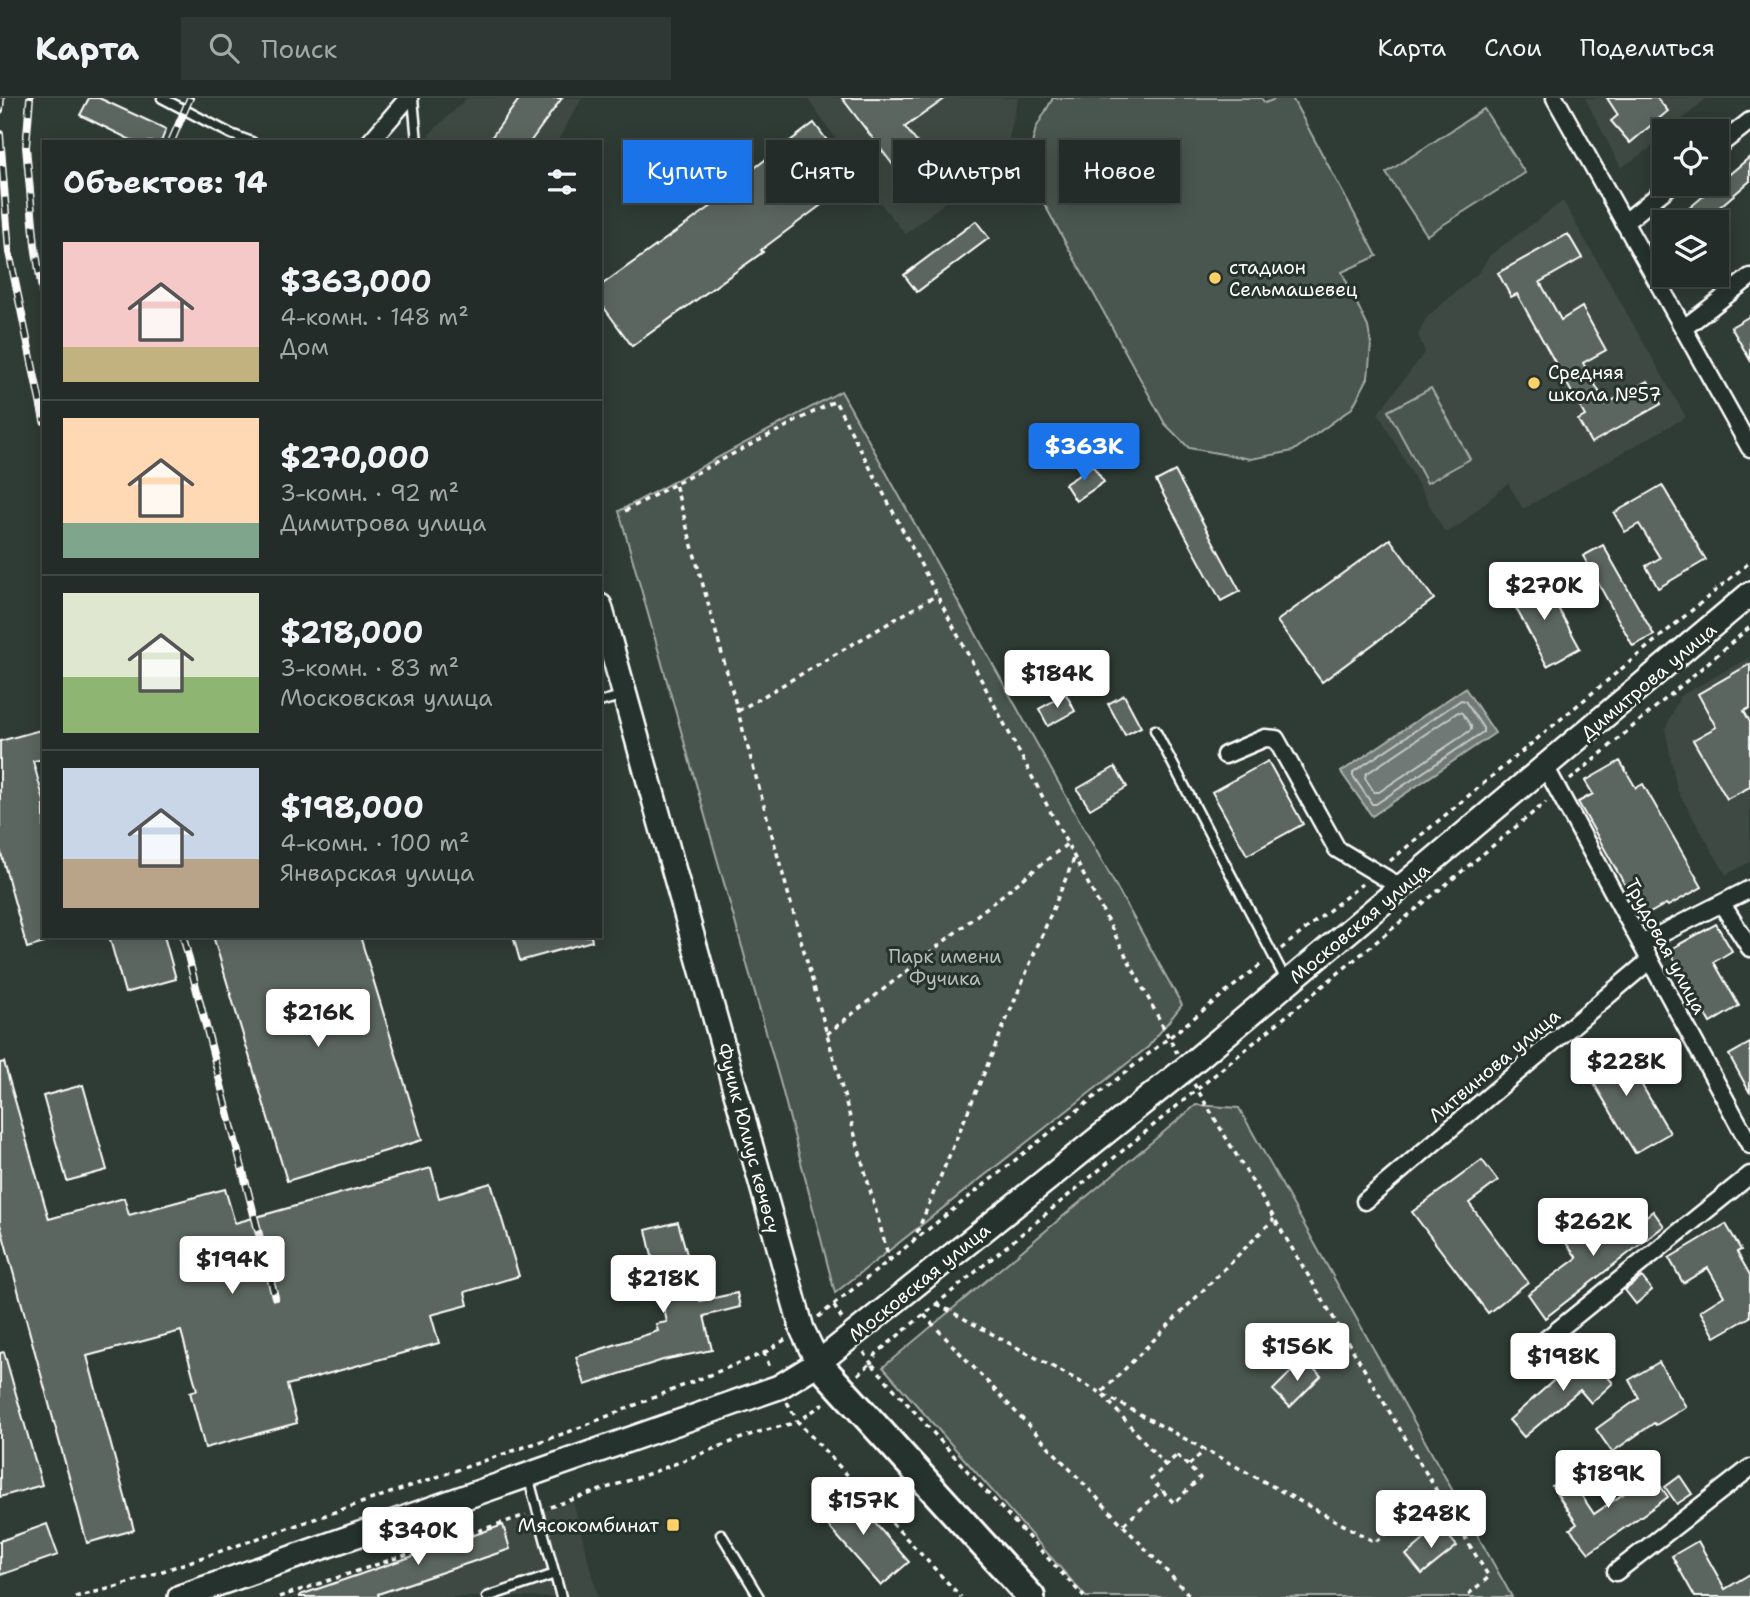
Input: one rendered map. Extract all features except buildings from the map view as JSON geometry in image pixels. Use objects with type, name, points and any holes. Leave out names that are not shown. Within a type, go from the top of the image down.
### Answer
[{"type":"main road","name":"Димитрова улица","points":[[1546,768],[1750,594]]},
{"type":"main road","name":"Фучик Юлиус көчөсү","points":[[602,613],[802,1329],[818,1363],[840,1390],[1031,1597]]},
{"type":"main road","name":"Московская улица","points":[[180,1597],[779,1387],[818,1363],[1186,1068],[1546,768]]},
{"type":"street","points":[[372,140],[408,98]]},
{"type":"street","points":[[1555,98],[1750,448]]},
{"type":"street","points":[[1729,138],[1750,121]]},
{"type":"street","points":[[1624,223],[1657,196]]},
{"type":"street","points":[[1684,328],[1750,277]]},
{"type":"street","points":[[1225,755],[1265,737],[1276,739],[1337,849],[1402,888]]},
{"type":"street","name":"Трудовая улица","points":[[1546,768],[1750,1144]]},
{"type":"street","points":[[1641,944],[1750,888]]},
{"type":"street","points":[[1727,912],[1750,948]]},
{"type":"street","name":"Литвинова улица","points":[[1365,1202],[1650,960]]},
{"type":"street","points":[[1543,1342],[1750,1175]]},
{"type":"street","points":[[1616,1572],[1750,1468]]},
{"type":"lane","points":[[162,98],[247,140]]},
{"type":"lane","points":[[414,98],[417,140]]},
{"type":"lane","points":[[602,701],[626,694]]},
{"type":"lane","points":[[1154,730],[1288,983]]},
{"type":"lane","points":[[528,1476],[561,1597]]},
{"type":"lane","points":[[721,1534],[759,1597]]},
{"type":"lane","points":[[487,1597],[555,1574]]},
{"type":"path","points":[[625,511],[835,401],[1198,1091],[1489,1577],[1465,1597]]},
{"type":"path","points":[[675,484],[890,1262]]},
{"type":"path","points":[[738,711],[937,595]]},
{"type":"path","points":[[279,1597],[651,1473],[755,1433],[798,1422],[872,1363],[877,1353],[1559,792],[1575,775],[1750,627]]},
{"type":"path","points":[[827,1034],[1068,843]]},
{"type":"path","points":[[912,1244],[1075,857]]},
{"type":"path","points":[[1101,1393],[1274,1219]]},
{"type":"path","points":[[937,1304],[1375,1542],[1438,1493]]},
{"type":"path","points":[[924,1315],[1191,1597]]},
{"type":"path","points":[[75,1597],[116,1587],[571,1431],[764,1353],[798,1422],[961,1597]]},
{"type":"path","points":[[872,1363],[1084,1597]]},
{"type":"path","points":[[1101,1393],[1166,1466]]},
{"type":"path","points":[[1188,1466],[1205,1450]]},
{"type":"path","points":[[1177,1455],[1188,1466],[1200,1478],[1174,1503],[1152,1479],[1177,1455]]},
{"type":"path","points":[[1124,1524],[1162,1490]]},
{"type":"shaded area","points":[[467,98],[582,98],[558,140],[423,140]]},
{"type":"shaded area","points":[[807,98],[1018,98],[1009,140],[893,140],[893,203],[944,203],[906,234],[879,201],[879,140],[836,140]]},
{"type":"shaded area","points":[[1585,98],[1707,98],[1683,119],[1652,119],[1652,146],[1621,168]]},
{"type":"shaded area","name":"Средняя школа №57","points":[[1563,201],[1686,417],[1523,509],[1508,483],[1459,526],[1445,533],[1378,413],[1425,352],[1418,335],[1427,317],[1479,272],[1490,255]]},
{"type":"shaded area","points":[[1750,657],[1750,862],[1726,875],[1677,790],[1665,729],[1680,696]]},
{"type":"shaded area","points":[[573,1501],[598,1597],[292,1597]]},
{"type":"green space","name":"стадион Сельмашевец","points":[[1053,98],[1261,98],[1265,103],[1277,98],[1292,98],[1377,256],[1342,272],[1368,327],[1371,344],[1368,378],[1352,408],[1293,451],[1251,459],[1189,448],[1165,424],[1044,203],[1045,140],[1033,140],[1036,128]]},
{"type":"green space","points":[[1484,109],[1525,173],[1427,235],[1386,173]]},
{"type":"green space","points":[[1431,388],[1470,459],[1427,483],[1388,411]]},
{"type":"green space","name":"Парк имени Фучика","points":[[841,391],[1182,1005],[1148,1047],[835,1293],[781,1085],[619,511]]},
{"type":"green space","points":[[1196,1105],[1239,1108],[1512,1597],[1086,1597],[883,1367]]},
{"type":"water","points":[[1465,688],[1495,733],[1372,816],[1341,772]]},
{"type":"railway","points":[[0,110],[1,98]]},
{"type":"railway","points":[[30,98],[26,147],[42,290]]},
{"type":"railway","points":[[172,140],[190,98]]},
{"type":"railway","points":[[0,134],[9,252],[42,411]]},
{"type":"railway","points":[[184,938],[275,1297]]},
{"type":"place","name":"стадион Сельмашевец","points":[[1215,278]]},
{"type":"place","name":"Средняя школа №57","points":[[1534,383]]},
{"type":"place","name":"Мясокомбинат","points":[[673,1525]]}]
